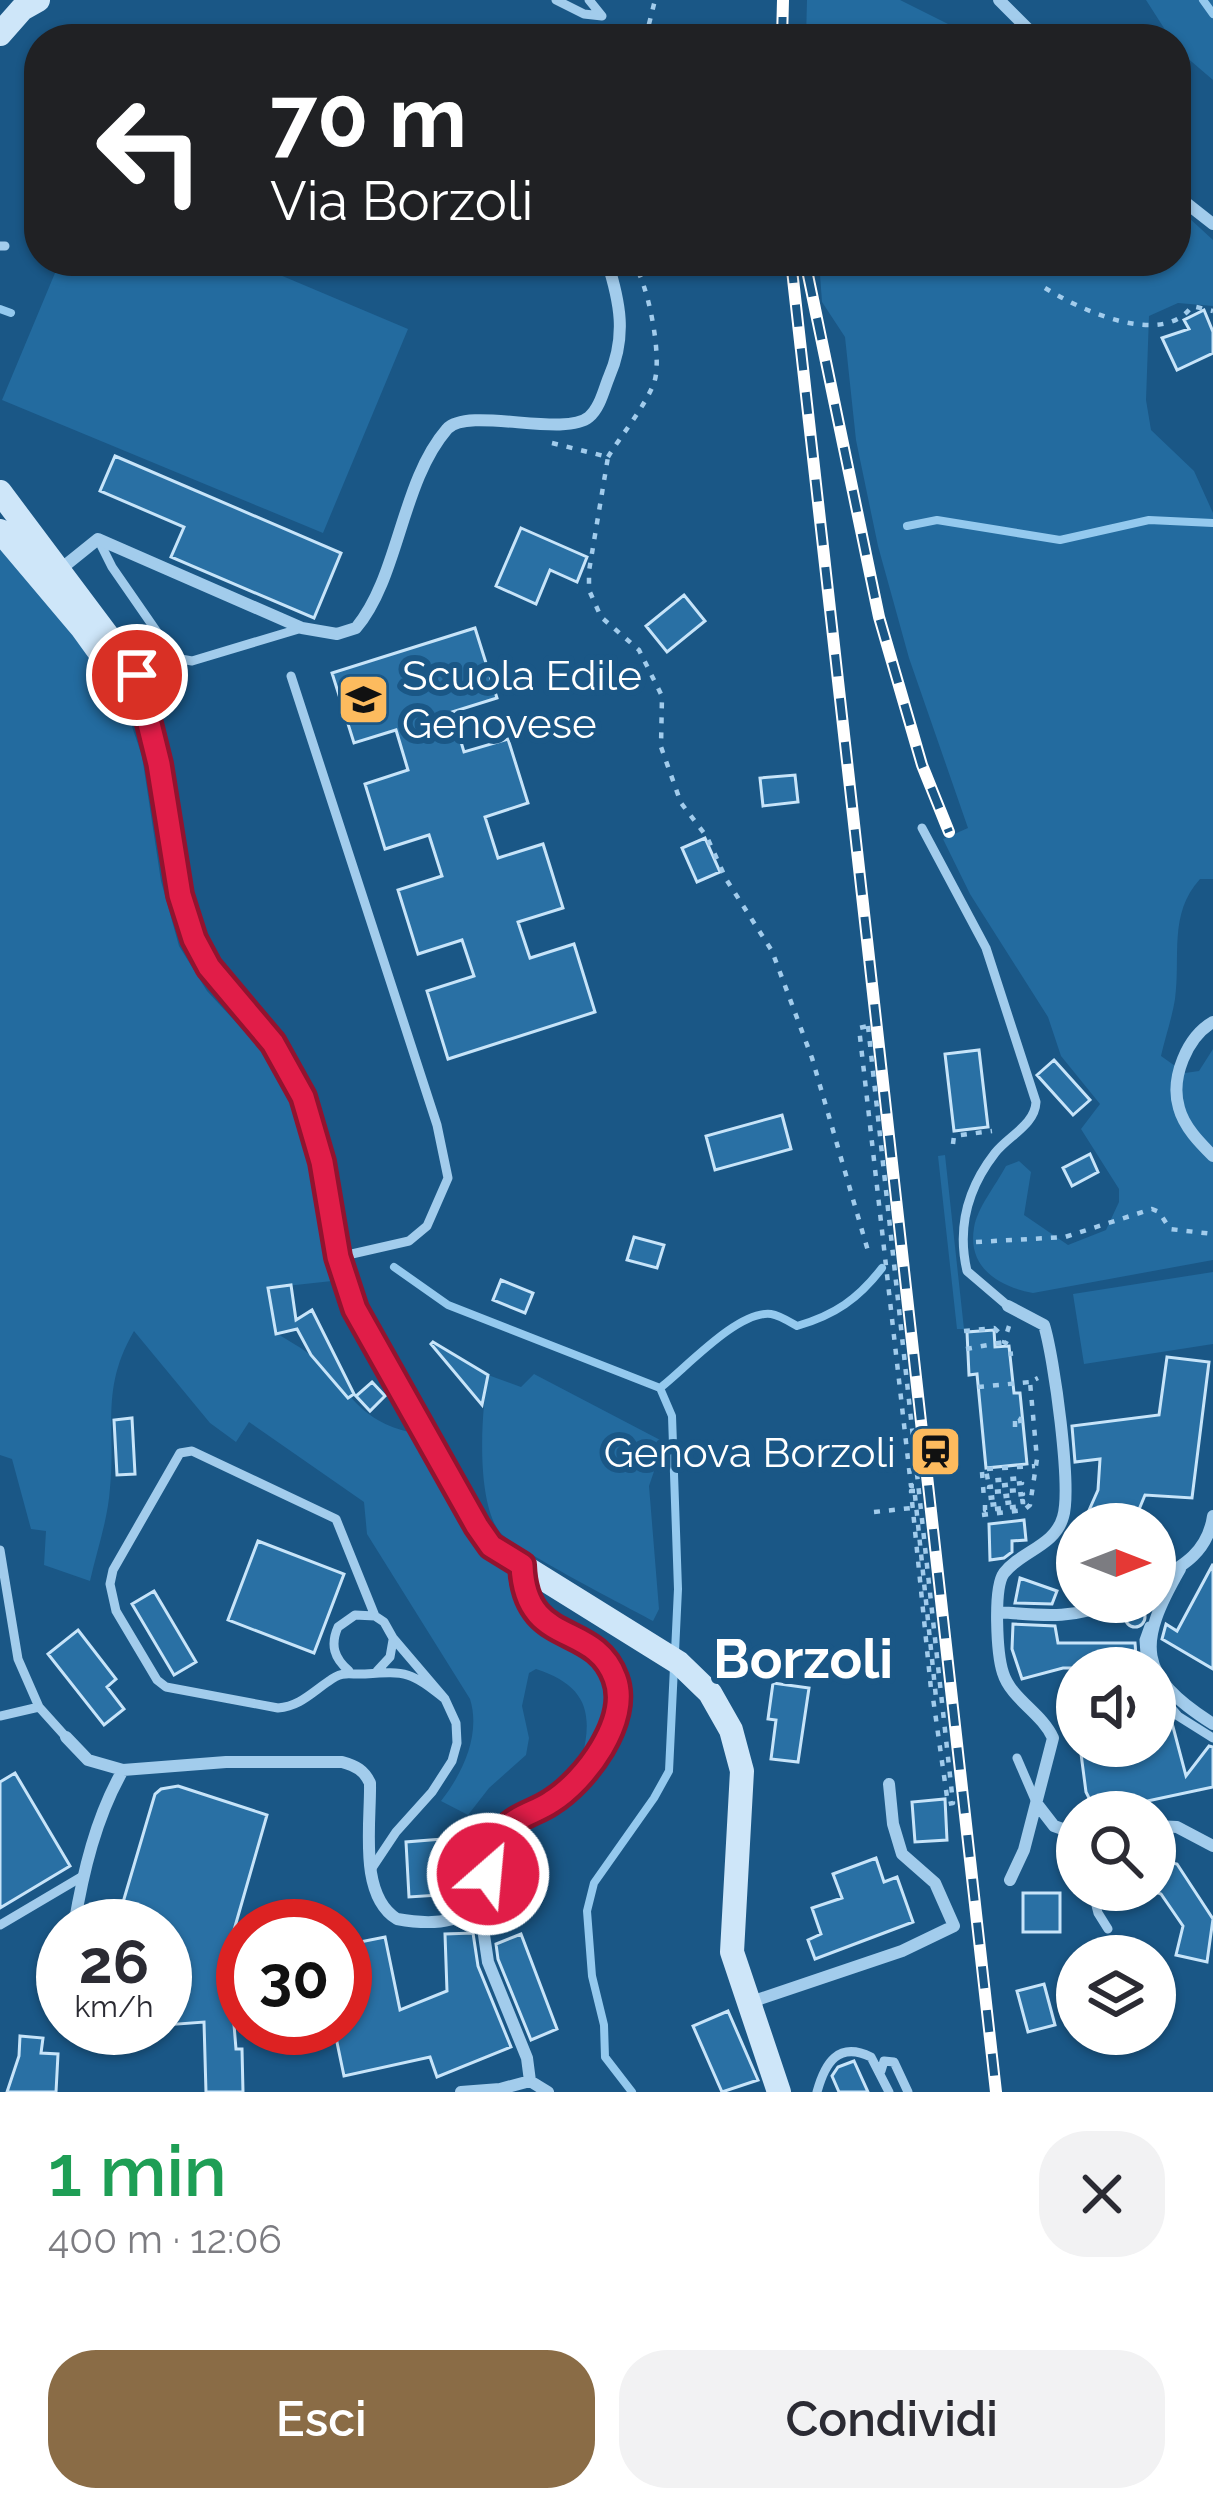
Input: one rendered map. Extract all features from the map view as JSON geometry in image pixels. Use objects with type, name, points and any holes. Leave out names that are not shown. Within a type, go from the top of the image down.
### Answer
[{"type":"main road","points":[[0,34],[22,9],[38,0]]},
{"type":"main road","points":[[0,492],[82,628],[147,719],[180,895],[194,939],[209,967],[273,1043],[303,1097],[322,1162],[338,1257],[355,1309],[477,1526],[491,1546],[670,1657],[710,1693],[731,1730],[742,1772],[732,1952],[779,2092]]},
{"type":"main road","points":[[0,531],[51,576]]},
{"type":"street","points":[[999,0],[1023,24]]},
{"type":"street","points":[[51,576],[98,539],[302,628],[350,632],[361,623],[436,446],[454,423],[466,419],[577,423],[593,412],[615,363],[621,331],[621,310],[611,276]]},
{"type":"street","points":[[1213,1022],[1187,1048],[1177,1103],[1186,1124],[1213,1156]]},
{"type":"street","points":[[1010,1880],[1054,1738],[1004,1676],[998,1612],[1001,1577],[1048,1540],[1065,1514],[1054,1370],[1044,1324],[1012,1308]]},
{"type":"street","points":[[1176,1575],[1210,1536],[1213,1516]]},
{"type":"street","points":[[66,1737],[88,1760],[123,1770],[226,1762],[354,1765],[370,1783],[372,1868],[379,1902],[397,1919],[444,1920],[470,1911],[479,1901],[505,1829],[563,1794],[601,1747],[619,1702],[608,1664],[533,1611],[524,1593],[522,1565]]},
{"type":"street","points":[[1176,1570],[1180,1568]]},
{"type":"street","points":[[998,1612],[1056,1617]]},
{"type":"street","points":[[1153,1623],[1152,1660],[1158,1673],[1184,1706],[1213,1724]]},
{"type":"street","points":[[79,1899],[106,1799],[123,1770]]},
{"type":"street","points":[[747,2004],[902,1951],[954,1926],[935,1883],[902,1854],[889,1784]]},
{"type":"street","points":[[1037,1804],[1056,1827]]},
{"type":"street","points":[[1176,1827],[1213,1846]]},
{"type":"street","points":[[479,1901],[488,1962],[527,2058],[530,2081]]},
{"type":"street","points":[[461,2092],[530,2081],[548,2092]]},
{"type":"lane","points":[[556,0],[584,14],[602,16],[589,0]]},
{"type":"lane","points":[[98,539],[175,658],[192,662],[302,628]]},
{"type":"lane","points":[[291,676],[437,1125],[448,1178],[427,1226],[409,1241],[338,1257]]},
{"type":"lane","points":[[922,828],[986,948],[1036,1102],[1035,1112],[994,1154],[972,1192],[962,1227],[967,1271],[1012,1308]]},
{"type":"lane","points":[[375,1616],[336,1519],[192,1451],[180,1453],[113,1570],[110,1584],[116,1611],[157,1680],[166,1687],[278,1708],[294,1706],[349,1671],[377,1671],[407,1674],[445,1699]]},
{"type":"lane","points":[[0,1550],[18,1659],[39,1707],[66,1737]]},
{"type":"lane","points":[[349,1671],[333,1647],[338,1627],[355,1615],[375,1616],[445,1699],[457,1723],[452,1761],[372,1868]]},
{"type":"lane","points":[[377,1671],[390,1657],[392,1638]]},
{"type":"lane","points":[[0,1716],[39,1707]]},
{"type":"lane","points":[[1176,1714],[1213,1738]]},
{"type":"lane","points":[[1017,1758],[1037,1804]]},
{"type":"lane","points":[[0,1925],[83,1876]]},
{"type":"lane","points":[[1097,1911],[1108,1929]]},
{"type":"lane","points":[[818,2092],[824,2067],[839,2053],[860,2051],[871,2056],[889,2092]]},
{"type":"lane","points":[[880,2071],[884,2061],[894,2062],[908,2092]]},
{"type":"path","points":[[641,276],[653,328],[656,380],[608,457],[590,590],[601,617],[639,650],[662,696],[661,747],[681,803],[707,837],[726,879],[772,951],[812,1058],[868,1251]]},
{"type":"path","points":[[1046,288],[1102,314],[1154,327],[1175,320],[1192,306],[1213,310]]},
{"type":"path","points":[[543,439],[608,457]]},
{"type":"path","points":[[868,1026],[953,1803],[948,1804],[935,1688],[859,1028],[868,1026]]},
{"type":"path","points":[[953,1144],[955,1136],[1021,1128]]},
{"type":"path","points":[[972,1243],[1065,1237],[1152,1210],[1159,1212],[1170,1229],[1213,1234]]},
{"type":"path","points":[[1004,1340],[1012,1308]]},
{"type":"path","points":[[964,1330],[994,1328],[1010,1345],[1011,1356]]},
{"type":"path","points":[[965,1348],[1004,1340]]},
{"type":"path","points":[[978,1387],[1030,1382],[1054,1370]]},
{"type":"path","points":[[982,1515],[1024,1510],[1032,1495],[1030,1382]]},
{"type":"path","points":[[985,1470],[1035,1466]]},
{"type":"path","points":[[985,1470],[988,1481],[1021,1478],[1022,1483],[989,1487],[989,1492],[1022,1490],[1023,1494],[988,1498],[989,1505],[1023,1501],[1023,1506],[985,1510],[985,1470]]},
{"type":"path","points":[[914,1491],[931,1689],[935,1688]]},
{"type":"path","points":[[1032,1495],[1047,1495]]},
{"type":"path","points":[[874,1512],[912,1508]]},
{"type":"shaded area","points":[[807,0],[900,0],[948,24],[806,24]]},
{"type":"shaded area","points":[[1146,0],[1213,0],[1213,80],[1191,61],[1191,24],[1161,24]]},
{"type":"shaded area","points":[[1191,220],[1213,240],[1213,306],[1178,303],[1149,316],[1146,400],[1151,430],[1194,471],[1213,513],[1213,879],[1200,879],[1183,907],[1175,999],[1161,1056],[1185,1073],[1199,1071],[1213,1049],[1213,1260],[1033,1293],[998,1280],[976,1254],[976,1220],[1006,1166],[1019,1161],[1031,1172],[1024,1215],[1068,1245],[1106,1230],[1119,1202],[1119,1189],[1081,1129],[1100,1104],[1061,1056],[1048,1017],[970,894],[943,839],[968,828],[909,658],[878,546],[856,440],[845,337],[822,302],[820,276],[1191,276]]},
{"type":"shaded area","points":[[54,276],[283,276],[408,329],[323,533],[2,400]]},
{"type":"shaded area","points":[[0,542],[123,700],[142,756],[161,881],[179,946],[207,991],[271,1060],[306,1139],[332,1281],[268,1288],[276,1333],[323,1366],[365,1411],[414,1433],[503,1563],[524,1613],[588,1654],[605,1673],[608,1706],[582,1758],[587,1727],[582,1702],[553,1675],[536,1669],[529,1673],[522,1706],[529,1738],[526,1755],[489,1788],[468,1815],[441,1801],[468,1753],[473,1726],[470,1699],[367,1534],[364,1502],[249,1422],[236,1442],[210,1423],[134,1331],[113,1390],[109,1500],[90,1581],[44,1565],[46,1531],[31,1529],[12,1459],[0,1455]]},
{"type":"shaded area","points":[[945,1155],[964,1329],[957,1329],[938,1156]]},
{"type":"shaded area","points":[[1213,1272],[1213,1344],[1084,1364],[1073,1294]]},
{"type":"shaded area","points":[[534,1374],[664,1442],[649,1486],[659,1609],[653,1621],[524,1550],[499,1531],[492,1517],[482,1455],[488,1375],[521,1387]]},
{"type":"building","points":[[1204,310],[1213,332],[1213,353],[1177,370],[1162,338],[1189,329],[1184,320]]},
{"type":"building","points":[[115,456],[341,553],[314,618],[171,557],[184,527],[100,491]]},
{"type":"building","points":[[521,528],[587,557],[577,582],[550,570],[536,604],[496,586]]},
{"type":"building","points":[[684,595],[705,621],[667,652],[646,626]]},
{"type":"building","points":[[475,628],[497,698],[452,712],[464,752],[508,739],[528,803],[485,817],[498,858],[543,844],[563,908],[518,922],[530,958],[574,944],[595,1012],[448,1059],[427,991],[474,976],[462,940],[418,954],[398,890],[442,876],[429,835],[385,849],[365,784],[408,770],[396,730],[354,743],[332,673]]},
{"type":"building","points":[[795,775],[798,802],[763,806],[760,778]]},
{"type":"building","points":[[705,838],[720,872],[697,882],[682,848]]},
{"type":"building","points":[[979,1050],[988,1127],[954,1131],[945,1054]]},
{"type":"building","points":[[1054,1060],[1090,1100],[1073,1115],[1037,1075]]},
{"type":"building","points":[[782,1115],[791,1149],[715,1170],[706,1136]]},
{"type":"building","points":[[1090,1154],[1098,1172],[1072,1186],[1063,1168]]},
{"type":"building","points":[[634,1237],[664,1245],[657,1268],[627,1260]]},
{"type":"building","points":[[501,1280],[533,1293],[525,1313],[493,1300]]},
{"type":"building","points":[[291,1285],[296,1320],[312,1310],[354,1394],[348,1398],[311,1355],[297,1329],[276,1334],[268,1288]]},
{"type":"building","points":[[994,1330],[995,1347],[1009,1346],[1014,1393],[1020,1393],[1027,1464],[986,1468],[977,1374],[969,1375],[967,1332]]},
{"type":"building","points":[[431,1344],[488,1375],[482,1405]]},
{"type":"building","points":[[1167,1357],[1209,1362],[1192,1498],[1145,1495],[1142,1503],[1092,1503],[1100,1459],[1075,1462],[1072,1426],[1159,1415]]},
{"type":"building","points":[[372,1382],[385,1396],[370,1411],[356,1396]]},
{"type":"building","points":[[132,1418],[135,1474],[117,1475],[114,1420]]},
{"type":"building","points":[[1024,1520],[1026,1540],[1012,1541],[1012,1552],[990,1560],[989,1524]]},
{"type":"building","points":[[258,1541],[344,1574],[314,1653],[228,1620]]},
{"type":"building","points":[[1213,1564],[1213,1669],[1162,1639],[1166,1624],[1177,1631]]},
{"type":"building","points":[[1020,1578],[1056,1591],[1052,1604],[1015,1603]]},
{"type":"building","points":[[154,1591],[196,1662],[174,1675],[132,1604]]},
{"type":"building","points":[[1013,1624],[1055,1626],[1058,1643],[1135,1643],[1135,1647],[1056,1647],[1056,1670],[1022,1679],[1012,1649]]},
{"type":"building","points":[[78,1630],[116,1679],[107,1687],[124,1709],[104,1725],[48,1654]]},
{"type":"building","points":[[773,1683],[809,1688],[798,1762],[771,1759],[776,1720],[768,1719]]},
{"type":"building","points":[[1176,1738],[1186,1776],[1209,1746],[1213,1747],[1213,1787],[1176,1795],[1176,1791],[1086,1791],[1083,1767],[1176,1767]]},
{"type":"building","points":[[15,1773],[70,1866],[0,1908],[0,1782]]},
{"type":"building","points":[[178,1786],[267,1815],[243,1899],[216,1899],[216,2055],[242,2055],[243,2092],[206,2092],[204,2022],[192,2023],[192,1899],[124,1899],[155,1794]]},
{"type":"building","points":[[945,1799],[947,1840],[915,1842],[912,1802]]},
{"type":"building","points":[[467,1837],[470,1893],[409,1897],[406,1842]]},
{"type":"building","points":[[876,1858],[884,1882],[897,1877],[913,1922],[815,1959],[808,1940],[821,1934],[812,1908],[842,1898],[833,1874]]},
{"type":"building","points":[[1176,1864],[1213,1919],[1207,1962],[1176,1955],[1183,1926],[1173,1911]]},
{"type":"building","points":[[1023,1893],[1056,1893],[1060,1932],[1023,1932]]},
{"type":"building","points":[[473,1933],[478,1966],[511,2047],[437,2077],[430,2057],[344,2076],[340,2055],[372,2055],[372,1940],[385,1937],[400,2010],[447,1991],[445,1934]]},
{"type":"building","points":[[521,1934],[557,2029],[531,2040],[496,1944]]},
{"type":"building","points":[[1044,1984],[1055,2025],[1028,2032],[1017,1991]]},
{"type":"building","points":[[728,2011],[758,2080],[722,2092],[693,2026]]},
{"type":"building","points":[[20,2036],[36,2037],[36,2055],[58,2055],[56,2092],[7,2092]]},
{"type":"building","points":[[854,2061],[868,2092],[839,2092],[832,2076],[838,2067]]},
{"type":"waterway","points":[[1203,0],[1213,14]]},
{"type":"waterway","points":[[0,309],[11,313]]},
{"type":"waterway","points":[[907,526],[937,520],[1060,540],[1149,520],[1213,523]]},
{"type":"waterway","points":[[394,1267],[448,1305],[660,1388],[672,1416],[678,1589],[675,1652]]},
{"type":"waterway","points":[[660,1388],[743,1321],[771,1314],[797,1326],[811,1322],[845,1304],[882,1268]]},
{"type":"waterway","points":[[632,2092],[605,2057],[587,1911],[594,1883],[669,1771],[674,1667]]},
{"type":"railway","points":[[782,24],[783,0]]},
{"type":"railway","points":[[793,276],[996,2092]]},
{"type":"railway","points":[[808,276],[879,617],[922,765],[949,832]]},
{"type":"place","name":"Scuola Edile Genovese","points":[[363,699]]},
{"type":"place","name":"Genova Borzoli","points":[[935,1452]]},
{"type":"district","name":"Borzoli","points":[[803,1659]]},
{"type":"route","points":[[137,675],[159,764],[180,895],[194,939],[209,967],[273,1043],[303,1097],[322,1162],[338,1257],[355,1309],[477,1526],[491,1546],[522,1565],[525,1598],[533,1611],[600,1656],[615,1677],[619,1702],[601,1747],[563,1794],[505,1829],[488,1874]]}]
